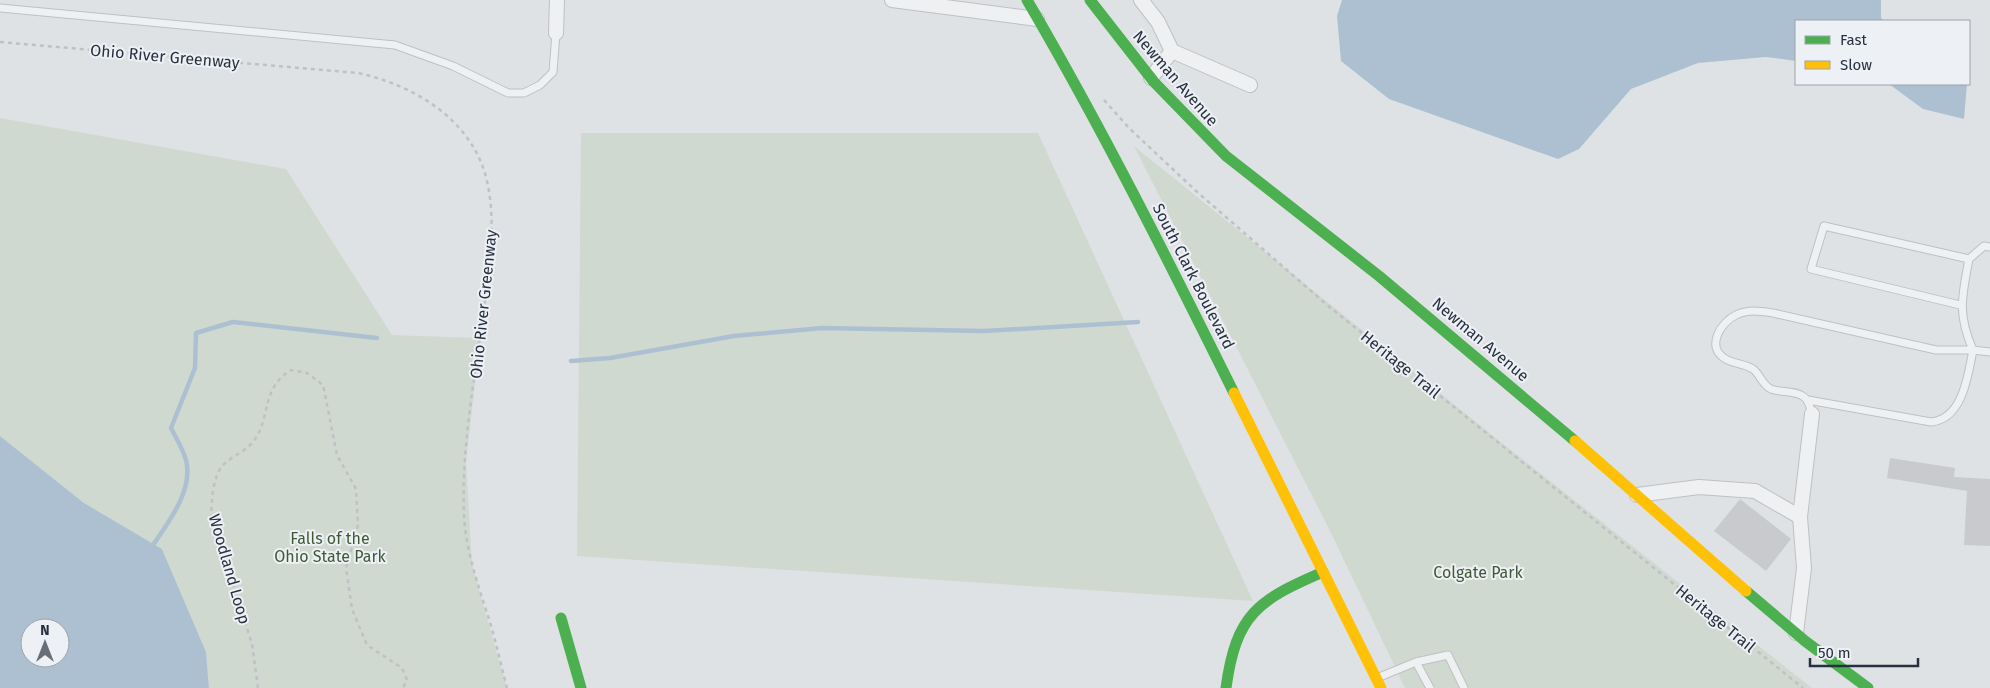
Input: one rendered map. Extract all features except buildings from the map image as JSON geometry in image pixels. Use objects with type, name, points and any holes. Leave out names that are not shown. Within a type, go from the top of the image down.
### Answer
[{"type":"street","points":[[556,33],[557,0]]},
{"type":"street","points":[[892,0],[1037,19]]},
{"type":"street","name":"South Clark Boulevard","points":[[1027,0],[1073,78],[1148,219],[1379,683]]},
{"type":"street","name":"Newman Avenue","points":[[1090,0],[1151,78],[1191,124],[1226,156],[1470,349],[1738,585],[1796,633],[1868,688]]},
{"type":"street","points":[[1141,0],[1158,22],[1172,51],[1250,85]]},
{"type":"street","points":[[1151,78],[1172,51]]},
{"type":"street","points":[[1796,633],[1804,568],[1800,517],[1812,414]]},
{"type":"street","points":[[1637,495],[1699,487],[1755,491],[1800,517]]},
{"type":"street","points":[[1226,688],[1234,644],[1244,621],[1262,601],[1290,586],[1323,572]]},
{"type":"street","points":[[561,618],[580,688]]},
{"type":"lane","points":[[0,8],[395,45],[453,66],[508,93],[524,93],[540,85],[553,72],[556,33]]},
{"type":"lane","points":[[1960,305],[1811,269],[1824,226],[1969,259]]},
{"type":"lane","points":[[1808,400],[1938,422],[1950,416],[1966,384],[1973,350],[1965,333],[1960,305],[1969,259],[1984,246],[1990,246]]},
{"type":"lane","points":[[1812,414],[1808,400],[1803,395],[1771,389],[1754,370],[1741,362],[1724,359],[1717,351],[1716,340],[1720,328],[1728,319],[1753,310],[1774,313],[1936,350],[1990,352]]},
{"type":"lane","points":[[1379,683],[1416,662],[1448,655],[1464,688]]},
{"type":"lane","points":[[1416,662],[1430,688]]},
{"type":"path","name":"Ohio River Greenway","points":[[0,42],[358,73],[386,79],[411,90],[436,106],[467,138],[487,180],[492,238],[469,429],[464,517],[472,566],[507,688]]},
{"type":"path","name":"Heritage Trail","points":[[1100,97],[1195,190],[1326,304],[1803,688]]},
{"type":"path","name":"Woodland Loop","points":[[258,688],[252,644],[211,515],[212,495],[218,472],[252,443],[258,433],[271,390],[279,378],[291,370],[307,373],[323,385],[338,455],[356,489],[358,525],[346,568],[352,609],[367,645],[402,668],[407,680],[403,688]]},
{"type":"green space","name":"Falls of the Ohio State Park","points":[[0,118],[286,169],[392,335],[480,338],[466,462],[472,565],[507,688],[209,688],[206,652],[162,549],[84,503],[0,436]]},
{"type":"green space","points":[[581,133],[1038,133],[1253,601],[577,556]]},
{"type":"green space","name":"Colgate Park","points":[[1134,146],[1502,443],[1812,688],[1405,688],[1331,533]]},
{"type":"water","points":[[1342,0],[1881,0],[1881,18],[1883,20],[1795,20],[1795,61],[1766,57],[1698,63],[1631,89],[1579,149],[1558,159],[1389,99],[1341,61],[1337,16]]},
{"type":"water","points":[[1890,85],[1967,85],[1964,119],[1923,109]]},
{"type":"water","points":[[0,436],[84,503],[162,549],[206,652],[209,688],[0,688]]},
{"type":"waterway","points":[[151,548],[177,507],[186,483],[186,460],[171,428],[195,368],[196,333],[233,322],[377,338]]},
{"type":"waterway","points":[[571,361],[610,358],[734,336],[822,328],[984,331],[1138,322]]},
{"type":"traffic: fast","points":[[1027,0],[1108,146],[1234,393]]},
{"type":"traffic: fast","points":[[1090,0],[1154,82],[1226,156],[1379,276],[1575,441]]},
{"type":"traffic: fast","points":[[1226,688],[1230,663],[1236,643],[1244,626],[1254,613],[1266,601],[1323,572]]},
{"type":"traffic: fast","points":[[1746,591],[1805,641],[1868,688]]},
{"type":"traffic: fast","points":[[561,618],[581,688]]},
{"type":"traffic: slow","points":[[1234,393],[1381,688]]},
{"type":"traffic: slow","points":[[1575,441],[1746,591]]}]
